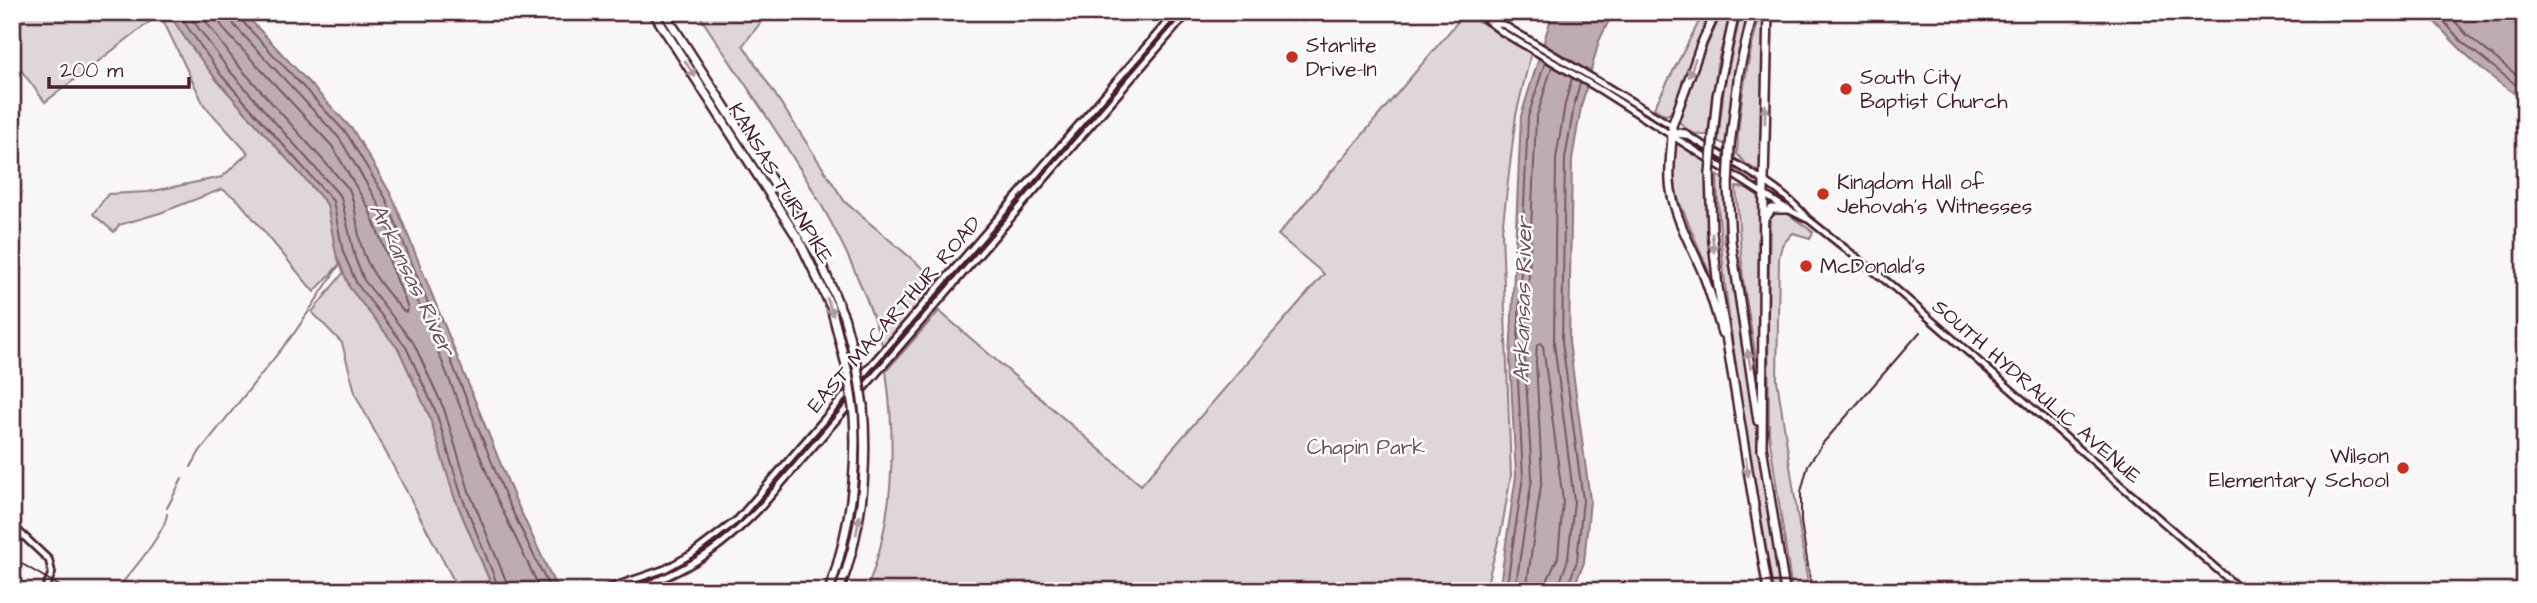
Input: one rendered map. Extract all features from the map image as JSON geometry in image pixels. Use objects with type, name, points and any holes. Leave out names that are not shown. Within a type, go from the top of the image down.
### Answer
[{"type":"highway","name":"KANSAS TURNPIKE","points":[[653,12],[799,240],[831,307],[848,373],[854,415],[855,475],[842,551],[829,591]]},
{"type":"highway","name":"KANSAS TURNPIKE","points":[[664,12],[773,181],[819,258],[844,317],[857,366],[863,407],[865,455],[859,517],[839,591]]},
{"type":"highway","points":[[1716,12],[1697,55],[1672,126],[1670,186],[1672,200],[1703,273],[1730,356]]},
{"type":"highway","points":[[1735,12],[1717,96],[1710,174],[1712,232],[1768,591]]},
{"type":"highway","points":[[1754,12],[1735,94],[1728,186],[1731,241],[1786,591]]},
{"type":"highway","points":[[1762,451],[1768,12]]},
{"type":"highway","points":[[1672,136],[1677,133],[1685,134]]},
{"type":"highway","points":[[1764,220],[1772,209],[1787,209]]},
{"type":"street","name":"EAST MACARTHUR ROAD","points":[[601,591],[665,569],[692,554],[738,519],[1176,12]]},
{"type":"street","name":"EAST MACARTHUR ROAD","points":[[630,591],[682,571],[722,545],[740,529],[1189,12]]},
{"type":"street","name":"SOUTH HYDRAULIC AVENUE","points":[[1476,12],[1504,25],[1764,182],[1801,210],[1808,219]]},
{"type":"street","name":"SOUTH HYDRAULIC AVENUE","points":[[1491,21],[1502,32],[1602,91],[1787,209],[1808,219],[1890,284],[2242,591]]},
{"type":"street","points":[[1018,194],[1026,200]]},
{"type":"street","points":[[12,525],[50,560],[52,573],[44,591]]},
{"type":"green space","points":[[12,12],[168,12],[216,79],[327,204],[340,264],[314,292],[238,200],[222,189],[160,213],[119,225],[114,232],[93,214],[108,194],[148,192],[222,177],[248,153],[204,105],[160,14],[45,102],[12,58]]},
{"type":"green space","points":[[697,12],[769,12],[743,45],[845,202],[939,282],[883,348],[868,302],[827,215],[777,133]]},
{"type":"green space","points":[[1704,12],[1713,12],[1676,105],[1665,115],[1654,108]]},
{"type":"green space","points":[[1722,12],[1731,12],[1717,65],[1708,135],[1699,135],[1688,130],[1679,121]]},
{"type":"green space","points":[[1741,12],[1751,12],[1733,88],[1727,146],[1718,141],[1724,88]]},
{"type":"green space","points":[[1761,12],[1766,12],[1761,173],[1746,164],[1737,154],[1744,82]]},
{"type":"green space","name":"Chapin Park","points":[[1465,13],[1531,53],[1516,115],[1502,231],[1511,475],[1502,527],[1485,591],[866,591],[882,538],[890,482],[891,426],[886,371],[939,311],[1141,485],[1324,274],[1278,235]]},
{"type":"green space","points":[[1676,143],[1706,160],[1710,247],[1716,289],[1677,196],[1673,169]]},
{"type":"green space","points":[[1717,175],[1726,181],[1724,241],[1730,255],[1781,587],[1778,589],[1771,583],[1738,380],[1724,277]]},
{"type":"green space","points":[[1736,187],[1750,188],[1761,195],[1759,377],[1743,280]]},
{"type":"green space","points":[[1781,211],[1813,232],[1810,238],[1793,233],[1782,245],[1779,258],[1777,380],[1809,591],[1792,591],[1769,435],[1770,217]]},
{"type":"green space","points":[[344,272],[350,288],[399,350],[429,415],[454,496],[494,591],[447,591],[453,579],[356,396],[342,343],[312,312]]},
{"type":"water","name":"Arkansas River","points":[[168,12],[243,12],[353,130],[392,196],[514,497],[558,591],[494,591],[454,496],[429,415],[399,350],[350,288],[336,254],[327,204],[216,79]]},
{"type":"water","name":"Arkansas River","points":[[1553,12],[1613,12],[1599,41],[1581,107],[1572,159],[1569,342],[1590,500],[1584,563],[1572,591],[1499,591],[1516,476],[1510,361],[1521,116]]},
{"type":"water","points":[[2426,12],[2505,12],[2518,27],[2525,30],[2525,100],[2472,60]]},
{"type":"waterway","points":[[191,467],[200,451],[295,332],[340,264]]},
{"type":"waterway","points":[[167,508],[182,479]]},
{"type":"waterway","points":[[115,591],[153,543],[167,514]]},
{"type":"railway","points":[[1812,591],[1801,522],[1801,492],[1808,465],[1823,443],[1920,332]]},
{"type":"railway","points":[[12,558],[68,591]]},
{"type":"place","name":"Starlite Drive-In","points":[[1292,57]]},
{"type":"place","name":"South City Baptist Church","points":[[1846,89]]},
{"type":"place","name":"Kingdom Hall of Jehovah's Witnesses","points":[[1823,194]]},
{"type":"place","name":"McDonald's","points":[[1806,266]]},
{"type":"place","name":"Wilson Elementary School","points":[[2403,468]]}]
